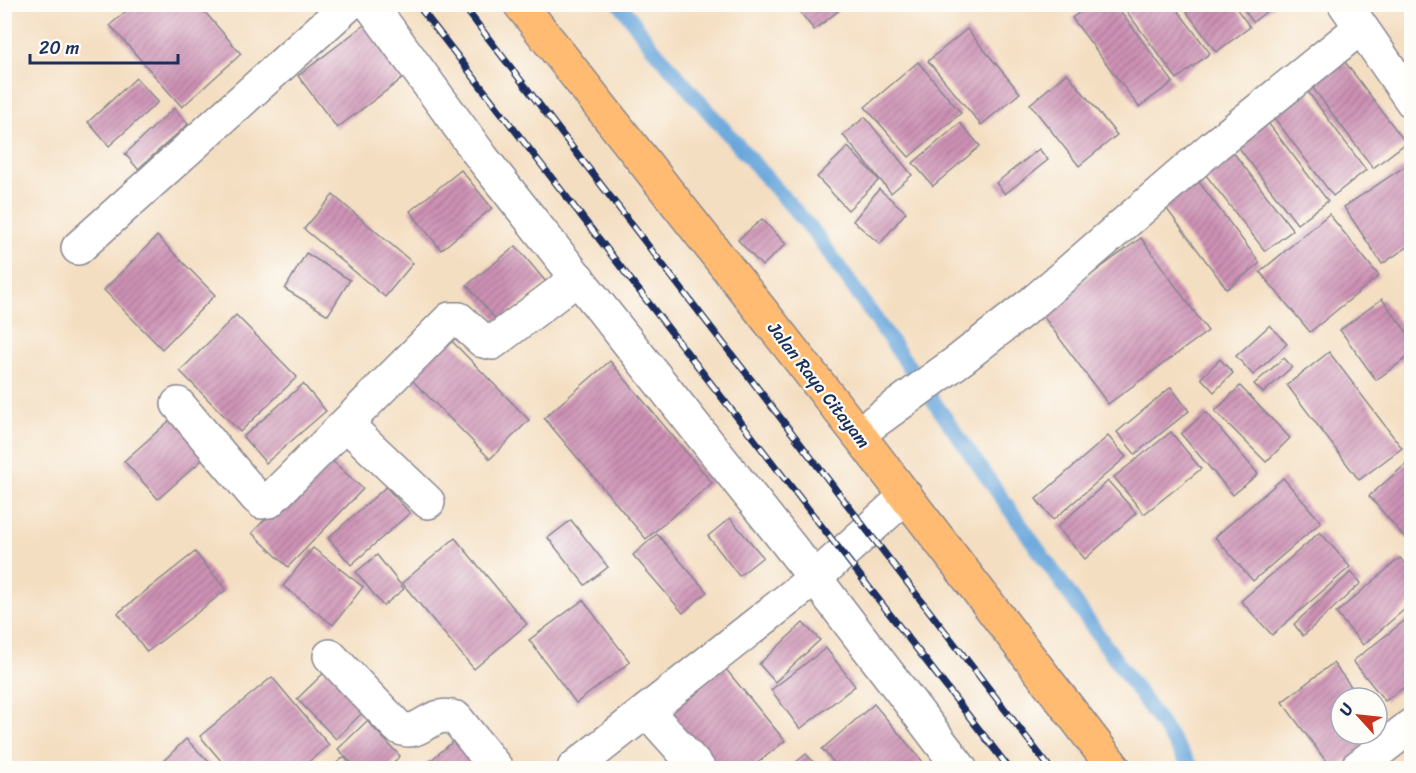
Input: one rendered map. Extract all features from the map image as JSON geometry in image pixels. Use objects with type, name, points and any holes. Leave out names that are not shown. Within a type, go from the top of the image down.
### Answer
[{"type":"main road","name":"Jalan Raya Citayam","points":[[520,4],[858,434],[1114,768]]},
{"type":"street","points":[[78,248],[349,4]]},
{"type":"street","points":[[370,4],[483,159],[814,578],[960,768]]},
{"type":"street","points":[[858,434],[961,359],[1036,300],[1215,145],[1352,16],[1412,101]]},
{"type":"street","points":[[178,404],[256,497],[262,502],[269,501],[450,319],[459,319],[483,341],[492,343],[578,278]]},
{"type":"street","points":[[346,424],[428,502]]},
{"type":"street","points":[[574,768],[814,578],[906,496]]},
{"type":"street","points":[[330,656],[398,727],[405,731],[412,731],[436,717],[446,715],[456,718],[496,768]]},
{"type":"street","points":[[646,711],[698,768]]},
{"type":"street","points":[[1357,768],[1412,725]]},
{"type":"building","points":[[134,4],[198,4],[241,54],[182,107],[110,25]]},
{"type":"building","points":[[794,4],[833,4],[838,11],[814,30]]},
{"type":"building","points":[[1091,4],[1115,4],[1173,82],[1139,107],[1072,18]]},
{"type":"building","points":[[1121,4],[1173,4],[1210,53],[1177,79]]},
{"type":"building","points":[[1181,4],[1233,4],[1250,27],[1216,52]]},
{"type":"building","points":[[1240,4],[1276,4],[1253,22]]},
{"type":"building","points":[[368,22],[407,75],[337,128],[298,76]]},
{"type":"building","points":[[967,29],[1020,93],[981,125],[928,61]]},
{"type":"building","points":[[1339,54],[1406,143],[1373,168],[1306,79]]},
{"type":"building","points":[[918,62],[961,113],[909,157],[865,107]]},
{"type":"building","points":[[1067,73],[1117,135],[1079,166],[1030,104]]},
{"type":"building","points":[[136,78],[158,102],[109,146],[88,122]]},
{"type":"building","points":[[1300,81],[1366,170],[1333,196],[1266,107]]},
{"type":"building","points":[[174,108],[188,124],[138,169],[125,154]]},
{"type":"building","points":[[1262,115],[1328,201],[1297,224],[1232,139]]},
{"type":"building","points":[[865,117],[912,175],[891,193],[843,135]]},
{"type":"building","points":[[960,123],[980,146],[933,186],[913,163]]},
{"type":"building","points":[[1226,143],[1293,230],[1265,251],[1198,165]]},
{"type":"building","points":[[848,147],[879,180],[848,210],[817,177]]},
{"type":"building","points":[[1039,149],[1048,160],[1005,194],[996,183]]},
{"type":"building","points":[[1410,163],[1412,166],[1412,244],[1382,264],[1344,207]]},
{"type":"building","points":[[461,170],[492,208],[441,250],[410,211]]},
{"type":"building","points":[[1193,174],[1260,263],[1227,289],[1160,200]]},
{"type":"building","points":[[879,189],[906,212],[880,244],[853,221]]},
{"type":"building","points":[[333,195],[413,263],[385,297],[304,229]]},
{"type":"building","points":[[1329,214],[1379,276],[1310,332],[1260,272]]},
{"type":"building","points":[[762,219],[786,244],[762,266],[738,240]]},
{"type":"building","points":[[157,236],[215,295],[162,349],[104,290]]},
{"type":"building","points":[[1141,238],[1208,331],[1108,404],[1040,312]]},
{"type":"building","points":[[516,246],[546,282],[498,322],[467,285]]},
{"type":"building","points":[[306,253],[350,280],[328,315],[285,289]]},
{"type":"building","points":[[1382,299],[1412,339],[1412,354],[1376,380],[1340,330]]},
{"type":"building","points":[[236,315],[297,377],[240,432],[180,371]]},
{"type":"building","points":[[1270,325],[1287,344],[1253,375],[1236,356]]},
{"type":"building","points":[[443,332],[529,420],[490,459],[403,371]]},
{"type":"building","points":[[1329,352],[1402,448],[1359,480],[1287,385]]},
{"type":"building","points":[[1284,358],[1292,367],[1263,393],[1254,384]]},
{"type":"building","points":[[1220,359],[1233,373],[1214,392],[1201,378]]},
{"type":"building","points":[[610,361],[712,483],[646,539],[544,418]]},
{"type":"building","points":[[303,384],[326,411],[266,463],[243,437]]},
{"type":"building","points":[[1240,386],[1290,438],[1266,462],[1215,411]]},
{"type":"building","points":[[1171,387],[1189,411],[1135,454],[1117,432]]},
{"type":"building","points":[[1206,412],[1258,474],[1233,495],[1181,434]]},
{"type":"building","points":[[177,414],[210,453],[158,499],[124,461]]},
{"type":"building","points":[[1171,432],[1201,469],[1144,514],[1114,477]]},
{"type":"building","points":[[1108,436],[1126,457],[1053,520],[1036,499]]},
{"type":"building","points":[[326,455],[363,489],[288,567],[252,533]]},
{"type":"building","points":[[1412,459],[1412,532],[1405,538],[1369,496]]},
{"type":"building","points":[[1283,478],[1321,522],[1253,581],[1215,537]]},
{"type":"building","points":[[1108,481],[1136,513],[1085,559],[1057,527]]},
{"type":"building","points":[[386,487],[410,513],[351,565],[328,538]]},
{"type":"building","points":[[730,518],[763,557],[739,576],[708,536]]},
{"type":"building","points":[[571,520],[608,567],[585,585],[548,538]]},
{"type":"building","points":[[1320,532],[1350,567],[1272,635],[1241,601]]},
{"type":"building","points":[[657,534],[707,592],[683,613],[633,555]]},
{"type":"building","points":[[455,538],[527,624],[474,669],[402,583]]},
{"type":"building","points":[[313,548],[363,587],[333,625],[283,586]]},
{"type":"building","points":[[195,552],[226,590],[147,652],[118,613]]},
{"type":"building","points":[[377,555],[404,589],[383,606],[356,572]]},
{"type":"building","points":[[1400,558],[1412,571],[1412,603],[1363,645],[1336,613]]},
{"type":"building","points":[[1351,572],[1361,583],[1303,636],[1294,624]]},
{"type":"building","points":[[583,600],[630,662],[576,703],[529,640]]},
{"type":"building","points":[[1412,615],[1412,681],[1389,698],[1389,686],[1373,686],[1353,661]]},
{"type":"building","points":[[803,623],[820,640],[775,682],[759,664]]},
{"type":"building","points":[[826,648],[855,686],[800,729],[771,690]]},
{"type":"building","points":[[720,662],[785,741],[751,768],[706,768],[660,711]]},
{"type":"building","points":[[1333,663],[1351,686],[1329,686],[1329,746],[1365,746],[1335,768],[1331,768],[1282,702]]},
{"type":"building","points":[[332,665],[370,705],[336,739],[297,699]]},
{"type":"building","points":[[272,677],[329,745],[301,768],[227,768],[200,736]]},
{"type":"building","points":[[874,704],[922,761],[913,768],[839,768],[822,749]]},
{"type":"building","points":[[367,721],[400,756],[388,768],[357,768],[338,749]]},
{"type":"building","points":[[458,737],[485,768],[422,768]]},
{"type":"building","points":[[186,739],[210,763],[204,768],[156,768]]},
{"type":"building","points":[[806,754],[819,768],[789,768]]},
{"type":"building","points":[[344,757],[354,768],[330,768]]},
{"type":"waterway","points":[[620,4],[651,46],[815,233],[1192,768]]},
{"type":"railway","points":[[417,4],[1009,768]]},
{"type":"railway","points":[[462,4],[1050,768]]}]
